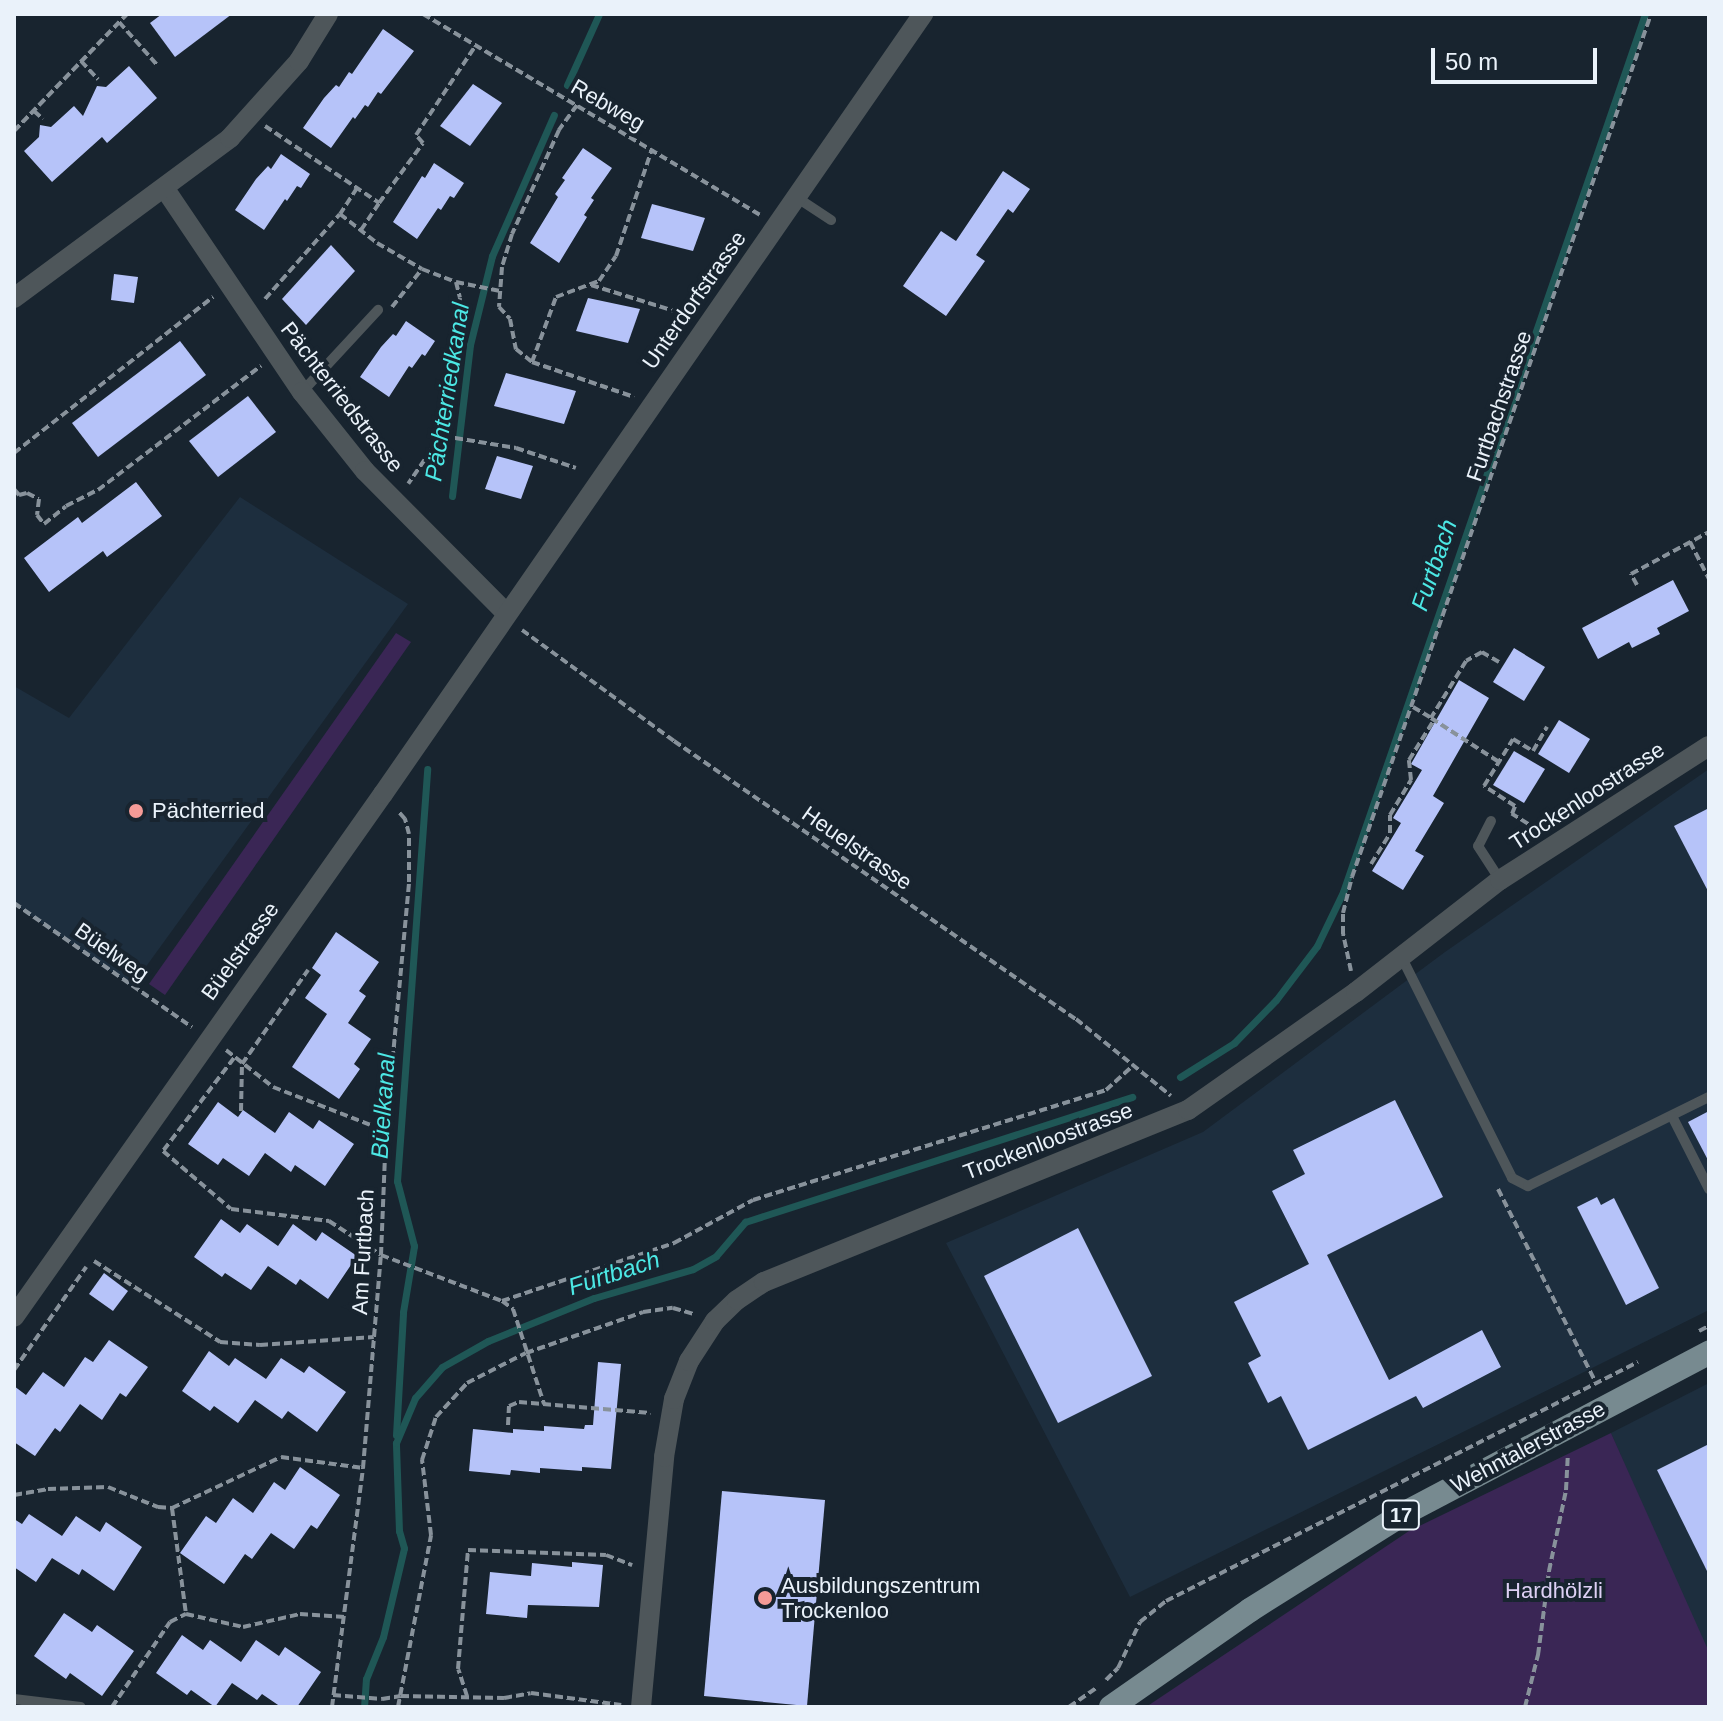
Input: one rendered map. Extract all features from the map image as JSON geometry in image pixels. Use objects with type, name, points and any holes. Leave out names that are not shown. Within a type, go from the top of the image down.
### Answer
[{"type":"main road","name":"Wehntalerstrasse","points":[[1111,1707],[1328,1559],[1558,1429],[1709,1353]]},
{"type":"street","points":[[14,298],[230,138],[299,61],[328,14]]},
{"type":"street","name":"Unterdorfstrasse","points":[[505,615],[923,14]]},
{"type":"street","name":"Pächterriedstrasse","points":[[165,189],[302,392],[365,471],[505,615]]},
{"type":"street","name":"Büelstrasse","points":[[14,1317],[505,615]]},
{"type":"street","name":"Trockenloostrasse","points":[[633,1706],[674,1399],[689,1361],[715,1321],[764,1282],[1188,1110],[1356,992],[1500,880],[1709,746]]},
{"type":"lane","points":[[795,196],[831,220]]},
{"type":"lane","points":[[302,392],[378,310]]},
{"type":"lane","points":[[1491,821],[1478,846],[1500,880]]},
{"type":"lane","points":[[1402,958],[1512,1178],[1528,1186],[1709,1097]]},
{"type":"lane","points":[[1672,1116],[1709,1189]]},
{"type":"lane","points":[[14,1699],[81,1707]]},
{"type":"path","points":[[14,131],[127,14]]},
{"type":"path","name":"Rebweg","points":[[423,14],[776,225]]},
{"type":"path","name":"Furtbachstrasse","points":[[1356,992],[1343,934],[1343,913],[1651,14]]},
{"type":"path","points":[[119,22],[158,66]]},
{"type":"path","points":[[361,230],[423,143],[416,135],[476,45]]},
{"type":"path","points":[[81,61],[98,79]]},
{"type":"path","points":[[577,105],[559,130],[512,234],[502,267],[499,307],[510,319],[516,349],[532,362],[652,402]]},
{"type":"path","points":[[34,111],[43,119]]},
{"type":"path","points":[[250,116],[379,203]]},
{"type":"path","points":[[532,362],[556,297],[599,281],[616,256],[652,149]]},
{"type":"path","points":[[250,315],[340,214],[357,188]]},
{"type":"path","points":[[340,214],[422,269],[456,282],[500,291]]},
{"type":"path","points":[[395,502],[445,430],[460,298],[456,282]]},
{"type":"path","points":[[14,453],[137,353],[230,284]]},
{"type":"path","points":[[589,284],[684,314]]},
{"type":"path","points":[[14,489],[19,495],[27,493],[39,499],[37,515],[44,524],[66,506],[98,490],[277,355]]},
{"type":"path","points":[[442,436],[516,448],[576,468]]},
{"type":"path","points":[[1637,585],[1631,574],[1709,532]]},
{"type":"path","points":[[1690,542],[1709,579]]},
{"type":"path","name":"Heuelstrasse","points":[[505,615],[674,741],[1076,1019],[1188,1110]]},
{"type":"path","points":[[1371,864],[1390,833],[1390,815],[1411,780],[1409,760],[1466,661],[1482,652],[1499,662]]},
{"type":"path","points":[[1413,707],[1499,762]]},
{"type":"path","points":[[1547,727],[1533,751],[1513,739],[1484,786],[1515,806],[1512,814],[1557,842]]},
{"type":"path","name":"Am Furtbach","points":[[332,1707],[363,1468],[381,1255],[386,1131],[409,882],[409,834],[405,819],[392,804]]},
{"type":"path","name":"Büelweg","points":[[14,903],[192,1027]]},
{"type":"path","points":[[241,1111],[242,1064],[308,970]]},
{"type":"path","points":[[223,1048],[273,1087],[386,1131]]},
{"type":"path","points":[[234,1058],[163,1151],[231,1209],[329,1221],[381,1255],[502,1301],[513,1309],[544,1404]]},
{"type":"path","points":[[502,1301],[674,1243],[753,1200],[1106,1090],[1134,1065]]},
{"type":"path","points":[[94,1261],[220,1342],[260,1345],[374,1337]]},
{"type":"path","points":[[14,1370],[86,1267]]},
{"type":"path","points":[[398,1707],[431,1535],[422,1460],[436,1417],[467,1383],[526,1353],[643,1312],[673,1308],[715,1321]]},
{"type":"path","points":[[1069,1707],[1118,1668],[1140,1622],[1158,1605],[1596,1383]]},
{"type":"path","points":[[508,1425],[509,1406],[519,1402],[653,1414]]},
{"type":"path","points":[[1525,1707],[1538,1655],[1549,1571],[1566,1490],[1569,1463],[1558,1429]]},
{"type":"path","points":[[14,1495],[108,1487],[158,1507],[172,1508],[281,1457],[363,1468]]},
{"type":"path","points":[[172,1508],[186,1614]]},
{"type":"path","points":[[467,1696],[458,1669],[468,1550],[606,1555],[638,1567]]},
{"type":"path","points":[[112,1707],[170,1622],[186,1614],[243,1627],[300,1614],[345,1617]]},
{"type":"path","points":[[333,1695],[382,1699],[401,1696],[504,1698],[531,1693],[633,1706]]},
{"type":"shaded area","name":"Pächterried","points":[[240,497],[408,604],[132,986],[14,904],[14,686],[69,718]]},
{"type":"shaded area","points":[[1709,769],[1709,1310],[1130,1597],[946,1243],[1203,1132],[1445,952]]},
{"type":"shaded area","points":[[1709,1383],[1709,1656],[1611,1433]]},
{"type":"green space","points":[[396,633],[411,642],[165,995],[149,984]]},
{"type":"green space","name":"Hardhölzli","points":[[1611,1433],[1709,1652],[1709,1707],[1146,1707],[1409,1531]]},
{"type":"building","points":[[162,14],[232,14],[175,57],[150,23]]},
{"type":"building","points":[[383,29],[414,51],[381,94],[378,92],[368,107],[365,105],[355,119],[353,117],[331,148],[303,128],[324,98],[336,85],[339,87],[349,72],[352,74]]},
{"type":"building","points":[[129,66],[157,98],[107,143],[102,137],[52,182],[24,151],[39,137],[40,125],[51,127],[74,106],[83,116],[97,86],[106,87]]},
{"type":"building","points":[[473,84],[502,103],[470,146],[440,126]]},
{"type":"building","points":[[583,148],[612,168],[591,198],[594,200],[584,215],[587,217],[559,263],[530,243],[558,197],[555,194],[565,180],[562,178]]},
{"type":"building","points":[[281,154],[310,174],[301,188],[297,186],[287,201],[285,199],[264,230],[235,210],[256,179],[268,166],[271,169]]},
{"type":"building","points":[[434,163],[464,183],[454,198],[450,196],[441,210],[438,208],[417,239],[393,222],[422,176],[425,178]]},
{"type":"building","points":[[1003,171],[1030,189],[1013,213],[1008,209],[976,255],[985,261],[946,316],[903,286],[941,231],[956,241]]},
{"type":"building","points":[[652,204],[705,218],[693,251],[641,238]]},
{"type":"building","points":[[331,245],[355,271],[306,325],[282,299]]},
{"type":"building","points":[[114,274],[138,277],[134,303],[111,300]]},
{"type":"building","points":[[588,298],[640,309],[628,343],[576,331]]},
{"type":"building","points":[[406,321],[435,341],[425,356],[422,354],[412,368],[409,366],[389,397],[360,377],[381,347],[393,334],[396,336]]},
{"type":"building","points":[[180,341],[206,375],[98,457],[72,423]]},
{"type":"building","points":[[506,373],[576,391],[564,424],[494,406]]},
{"type":"building","points":[[248,396],[276,432],[218,477],[189,441]]},
{"type":"building","points":[[497,456],[533,466],[521,499],[485,489]]},
{"type":"building","points":[[136,482],[162,516],[107,557],[103,551],[49,592],[24,558],[78,517],[82,523]]},
{"type":"building","points":[[1673,580],[1689,611],[1657,628],[1660,634],[1632,648],[1629,642],[1598,659],[1582,628]]},
{"type":"building","points":[[1514,648],[1545,667],[1524,701],[1493,682]]},
{"type":"building","points":[[1459,680],[1489,698],[1433,796],[1444,803],[1415,851],[1424,856],[1403,890],[1372,871],[1401,823],[1393,818],[1422,770],[1411,764]]},
{"type":"building","points":[[1559,720],[1590,739],[1569,773],[1538,754]]},
{"type":"building","points":[[1514,751],[1545,769],[1524,803],[1493,785]]},
{"type":"building","points":[[1709,808],[1709,893],[1674,826]]},
{"type":"building","points":[[336,932],[379,962],[359,991],[366,996],[348,1023],[371,1039],[354,1064],[360,1069],[339,1099],[292,1067],[327,1014],[305,998],[321,975],[312,968]]},
{"type":"building","points":[[1395,1100],[1443,1197],[1327,1255],[1389,1380],[1482,1330],[1501,1367],[1423,1408],[1416,1396],[1308,1450],[1281,1396],[1268,1403],[1248,1363],[1261,1356],[1234,1302],[1309,1264],[1272,1191],[1305,1174],[1293,1150]]},
{"type":"building","points":[[218,1102],[238,1117],[243,1110],[275,1133],[289,1112],[313,1129],[319,1120],[354,1144],[325,1186],[295,1165],[291,1172],[265,1153],[249,1176],[223,1158],[218,1165],[188,1144]]},
{"type":"building","points":[[1709,1111],[1709,1162],[1688,1122]]},
{"type":"building","points":[[1597,1197],[1601,1205],[1614,1198],[1659,1288],[1626,1305],[1577,1207]]},
{"type":"building","points":[[221,1219],[240,1233],[247,1224],[278,1246],[293,1224],[316,1241],[322,1232],[357,1256],[328,1299],[300,1279],[296,1285],[268,1266],[251,1290],[225,1273],[222,1277],[194,1257]]},
{"type":"building","points":[[1078,1228],[1152,1376],[1058,1423],[984,1276]]},
{"type":"building","points":[[104,1273],[128,1291],[113,1311],[89,1294]]},
{"type":"building","points":[[109,1340],[148,1367],[126,1397],[120,1393],[102,1420],[80,1404],[60,1432],[55,1428],[35,1456],[14,1442],[14,1386],[26,1395],[43,1372],[64,1387],[85,1357],[93,1362]]},
{"type":"building","points":[[209,1351],[229,1366],[235,1358],[266,1379],[281,1358],[304,1373],[309,1366],[346,1392],[317,1432],[288,1411],[282,1419],[255,1400],[238,1423],[214,1406],[210,1411],[182,1391]]},
{"type":"building","points":[[598,1362],[621,1364],[611,1469],[582,1467],[582,1471],[540,1468],[540,1473],[511,1470],[510,1475],[469,1471],[473,1429],[513,1433],[513,1429],[544,1431],[544,1426],[584,1429],[585,1425],[593,1425]]},
{"type":"building","points":[[1709,1444],[1709,1575],[1657,1470]]},
{"type":"building","points":[[300,1467],[340,1495],[317,1529],[311,1525],[294,1549],[271,1533],[252,1559],[245,1554],[224,1584],[180,1553],[206,1516],[216,1523],[233,1498],[253,1513],[274,1482],[285,1490]]},
{"type":"building","name":"Ausbildungszentrum Trockenloo","points":[[722,1491],[825,1500],[807,1706],[704,1696]]},
{"type":"building","points":[[29,1514],[62,1536],[76,1516],[100,1532],[106,1522],[142,1547],[114,1591],[82,1569],[79,1575],[52,1558],[36,1582],[14,1567],[14,1519],[22,1524]]},
{"type":"building","points":[[572,1562],[603,1565],[599,1607],[528,1605],[527,1618],[486,1614],[490,1572],[531,1576],[532,1563],[572,1567]]},
{"type":"building","points":[[64,1613],[92,1632],[97,1625],[134,1651],[102,1696],[70,1673],[66,1679],[34,1656]]},
{"type":"building","points":[[182,1635],[203,1650],[210,1640],[241,1662],[256,1640],[279,1656],[285,1647],[321,1672],[297,1707],[281,1707],[262,1694],[257,1700],[232,1683],[215,1707],[191,1690],[187,1695],[156,1673]]},
{"type":"waterway","name":"Pächterriedkanal","points":[[567,85],[599,14]]},
{"type":"waterway","name":"Furtbach","points":[[1180,1077],[1234,1043],[1276,1000],[1317,946],[1343,892],[1645,14]]},
{"type":"waterway","name":"Pächterriedkanal","points":[[452,496],[470,345],[492,256],[554,115]]},
{"type":"waterway","name":"Büelkanal","points":[[396,1435],[403,1312],[414,1246],[397,1181],[427,769]]},
{"type":"waterway","name":"Furtbach","points":[[364,1707],[366,1679],[383,1637],[404,1548],[399,1531],[396,1443],[415,1398],[442,1367],[488,1341],[594,1298],[693,1269],[716,1256],[745,1222],[1132,1097]]},
{"type":"place","name":"Pächterried","points":[[136,811]]},
{"type":"place","name":"Ausbildungszentrum Trockenloo","points":[[765,1598]]}]
